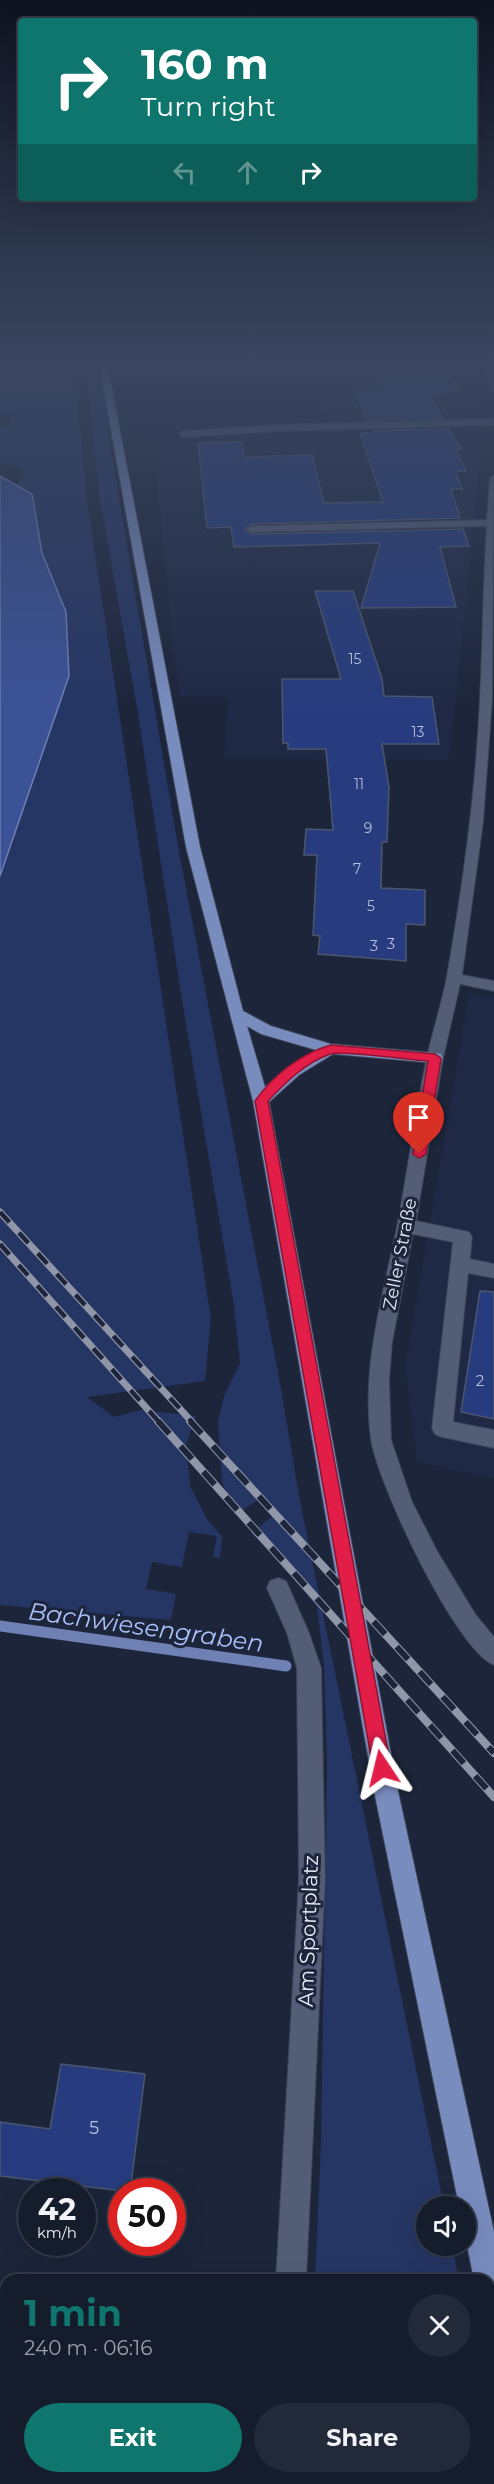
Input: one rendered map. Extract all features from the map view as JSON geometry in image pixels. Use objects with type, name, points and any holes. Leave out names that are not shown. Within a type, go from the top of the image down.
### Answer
[{"type":"main road","points":[[125,479],[194,847],[236,1014],[261,1101],[386,1791],[488,2274]]},
{"type":"main road","points":[[236,1014],[266,1030],[331,1049],[435,1058]]},
{"type":"main road","points":[[261,1101],[284,1076],[304,1062],[331,1049]]},
{"type":"street","name":"Zeller Straße","points":[[494,479],[486,700],[476,822],[454,978],[435,1058],[406,1226],[382,1342],[379,1380],[381,1440],[402,1503],[429,1558],[467,1621],[494,1654]]},
{"type":"street","points":[[252,529],[491,523]]},
{"type":"street","points":[[454,978],[494,986]]},
{"type":"street","points":[[406,1226],[463,1237],[442,1428],[494,1439]]},
{"type":"street","points":[[461,1264],[494,1271]]},
{"type":"street","name":"Am Sportplatz","points":[[278,1588],[298,1633],[309,1668],[312,1879],[291,2274]]},
{"type":"shaded area","points":[[0,479],[5,479],[32,494],[42,553],[66,612],[69,676],[0,876]]},
{"type":"shaded area","points":[[20,479],[85,479],[211,1319],[205,1381],[87,1397],[114,1417],[141,1410],[196,1416],[186,1445],[190,1486],[207,1519],[222,1537],[220,1558],[213,1557],[217,1536],[189,1532],[182,1567],[152,1562],[146,1589],[176,1594],[171,1620],[0,1605],[0,876],[69,676],[66,612],[42,553],[32,494],[17,485]]},
{"type":"shaded area","points":[[98,479],[116,479],[178,846],[279,1378],[300,1501],[442,2196],[416,2196],[416,2256],[454,2256],[458,2274],[315,2274],[321,2144],[327,1760],[324,1664],[317,1607],[279,1560],[251,1533],[278,1512],[261,1497],[235,1516],[222,1481],[218,1422],[224,1396],[240,1363],[234,1306],[182,1000],[138,714]]},
{"type":"shaded area","points":[[157,479],[478,479],[449,760],[224,758],[228,697],[179,697]]},
{"type":"shaded area","points":[[469,993],[494,997],[494,1478],[417,1462],[405,1368]]},
{"type":"building","points":[[202,479],[318,479],[324,503],[383,502],[375,479],[458,479],[462,489],[451,489],[460,518],[252,524],[245,530],[252,534],[463,529],[469,546],[440,547],[456,607],[361,608],[380,543],[234,547],[231,527],[207,528]]},
{"type":"building","points":[[315,591],[353,591],[382,679],[384,696],[432,697],[439,744],[382,744],[389,787],[387,842],[382,842],[381,888],[425,890],[425,925],[406,924],[406,961],[318,954],[320,936],[313,935],[317,855],[304,855],[306,829],[333,830],[326,749],[288,749],[288,743],[283,743],[282,679],[341,679]]},
{"type":"building","points":[[480,1291],[494,1292],[494,1419],[461,1412]]},
{"type":"building","points":[[61,2064],[145,2074],[132,2178],[108,2178],[108,2189],[96,2188],[96,2178],[18,2178],[0,2176],[0,2122],[50,2129]]},
{"type":"waterway","name":"Bachwiesengraben","points":[[0,1626],[286,1666]]},
{"type":"railway","points":[[0,1212],[192,1422]]},
{"type":"railway","points":[[0,1244],[159,1422]]},
{"type":"railway","points":[[158,1421],[494,1797]]},
{"type":"railway","points":[[190,1421],[494,1753]]},
{"type":"route","points":[[382,1768],[261,1101],[284,1076],[304,1062],[331,1049],[435,1058],[419,1154]]}]
